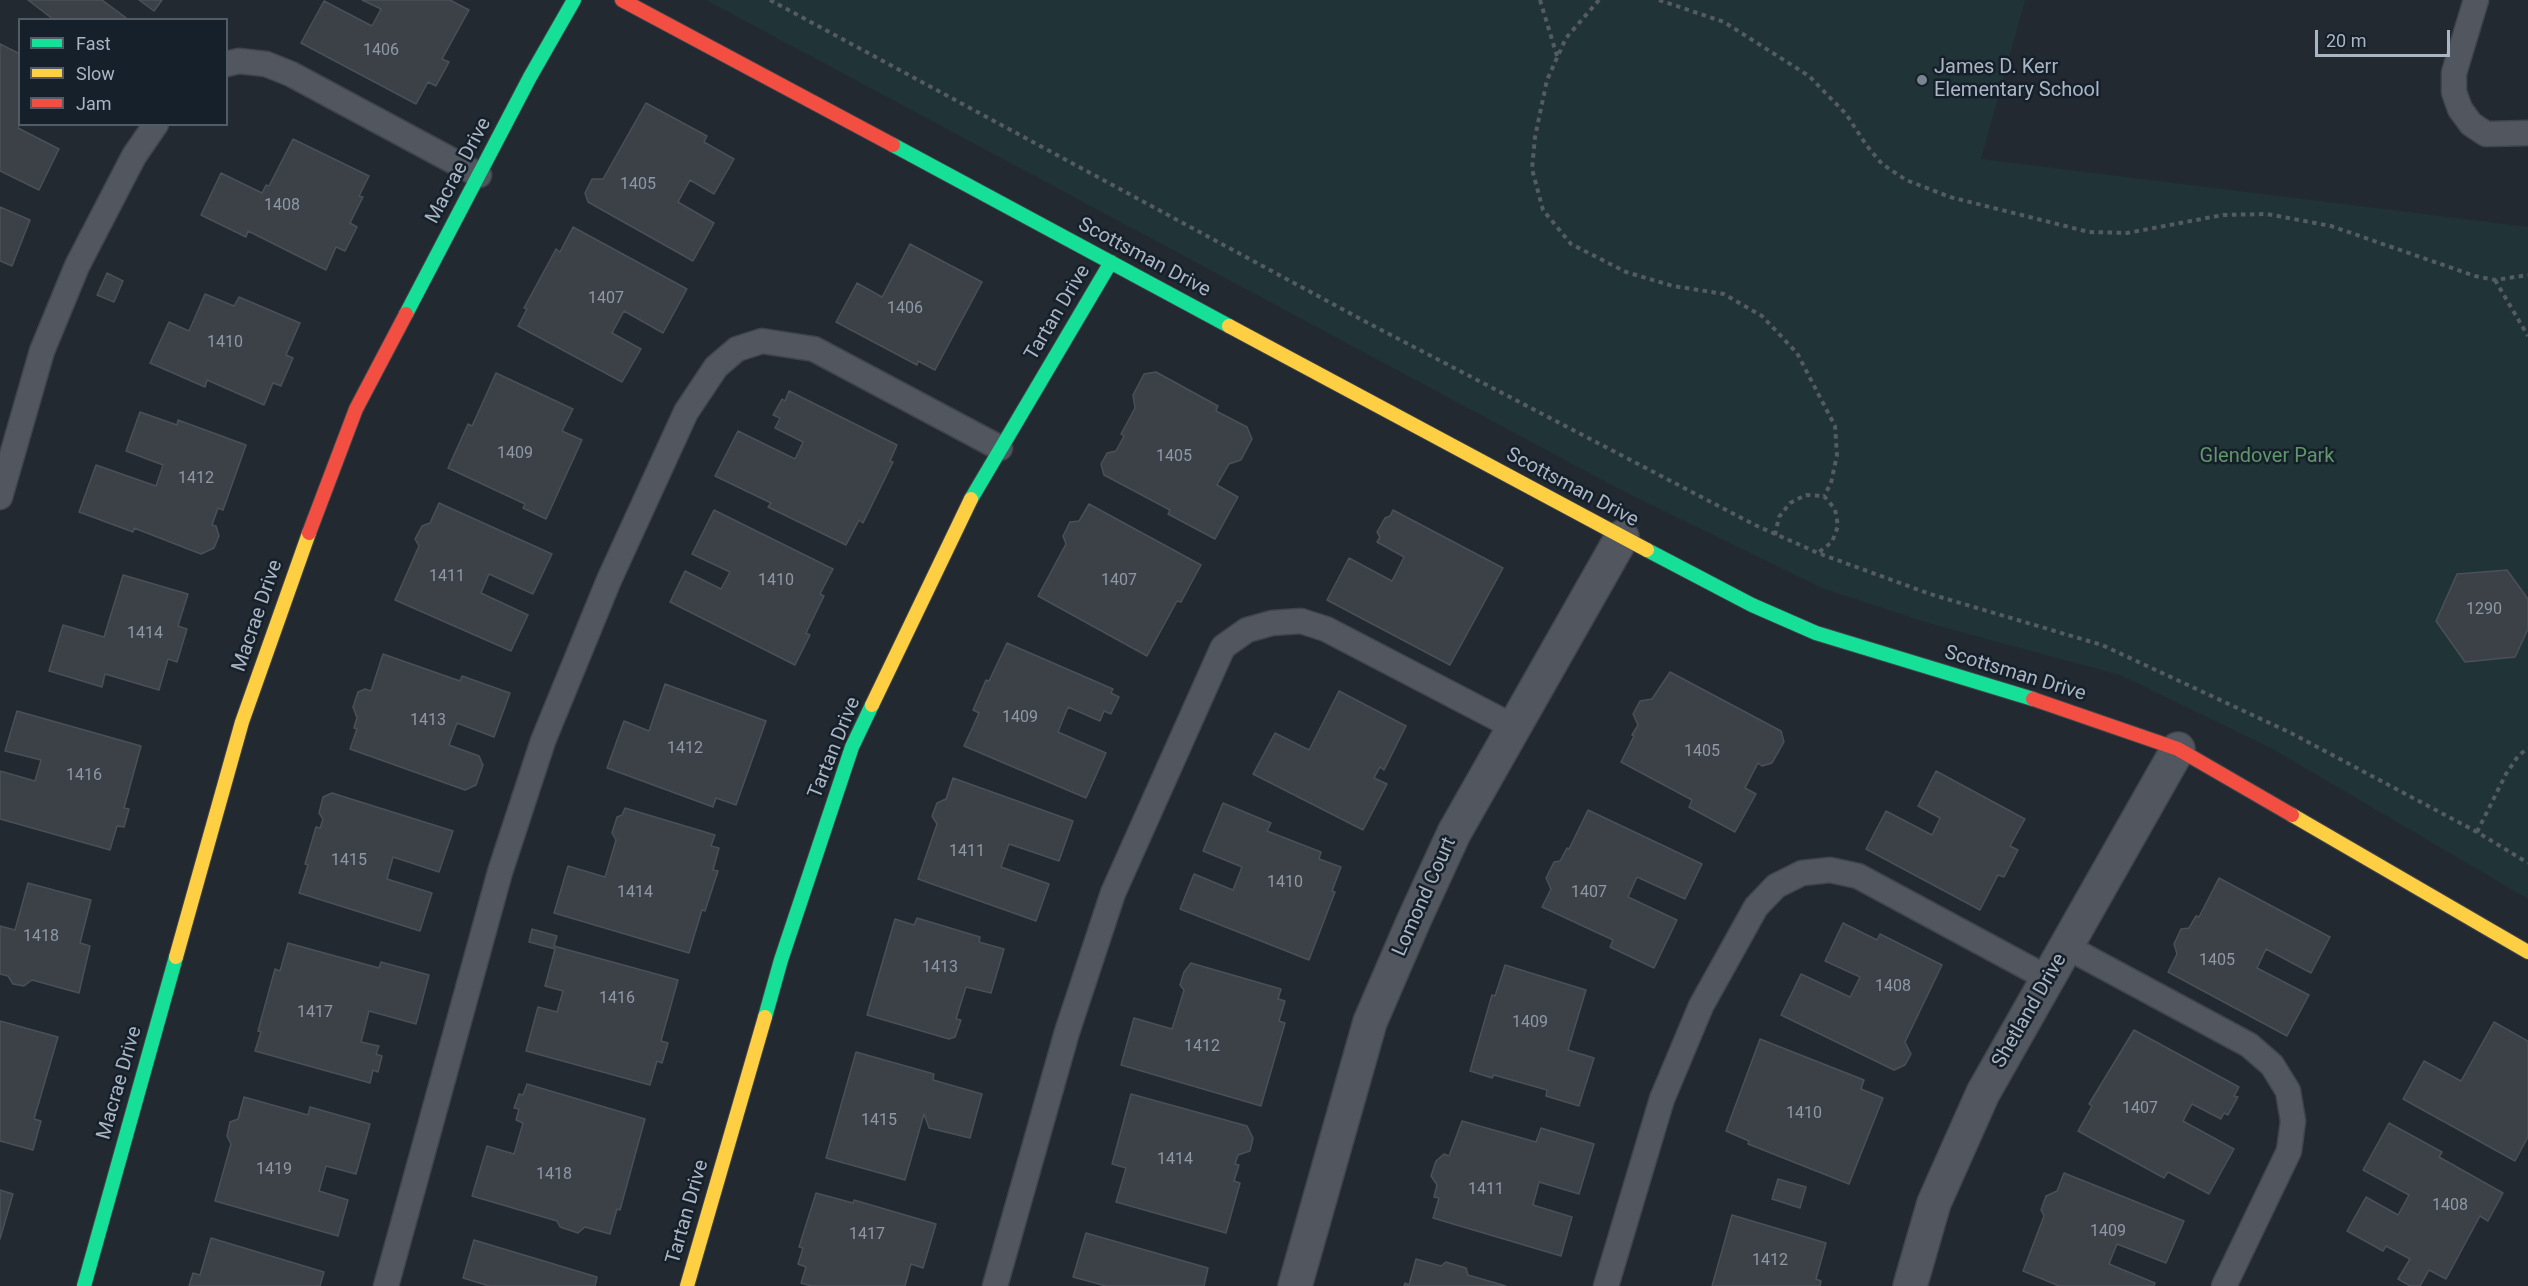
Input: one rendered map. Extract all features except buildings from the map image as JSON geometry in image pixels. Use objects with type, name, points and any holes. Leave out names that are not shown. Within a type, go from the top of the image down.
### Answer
[{"type":"street","name":"Macrae Drive","points":[[84,1286],[242,722],[294,571],[356,409],[574,0]]},
{"type":"street","name":"Scottsman Drive","points":[[621,0],[1622,537],[1752,604],[1816,633],[1891,657],[1986,683],[2178,749],[2528,952]]},
{"type":"street","name":"Tartan Drive","points":[[687,1286],[781,960],[852,747],[971,499],[1111,262]]},
{"type":"street","name":"Lomond Court","points":[[1295,1286],[1370,1022],[1454,833],[1622,537]]},
{"type":"street","name":"Shetland Drive","points":[[1910,1286],[1934,1203],[1983,1093],[2178,749]]},
{"type":"lane","points":[[2476,0],[2454,73],[2454,92],[2460,109],[2471,124],[2486,134],[2528,133]]},
{"type":"lane","points":[[228,64],[239,61],[266,64],[291,74],[479,175]]},
{"type":"lane","points":[[0,497],[42,351],[77,266],[134,156],[155,126]]},
{"type":"lane","points":[[386,1286],[500,872],[543,741],[609,580],[676,433],[686,412],[716,367],[737,349],[762,341],[814,349],[1000,448]]},
{"type":"lane","points":[[995,1286],[1067,1032],[1113,893],[1223,647],[1247,630],[1272,623],[1301,621],[1326,629],[1514,727]]},
{"type":"lane","points":[[1606,1286],[1662,1099],[1701,1006],[1756,907],[1776,886],[1802,873],[1830,870],[1858,876],[2049,979]]},
{"type":"lane","points":[[2067,948],[2249,1045],[2272,1065],[2288,1091],[2293,1121],[2289,1151],[2224,1286]]},
{"type":"path","points":[[770,0],[1358,317],[1775,535],[1930,594],[2102,645],[2291,733],[2477,832],[2528,863]]},
{"type":"path","points":[[1540,0],[1557,57]]},
{"type":"path","points":[[1599,0],[1566,38],[1547,80],[1535,137],[1532,169],[1543,210],[1571,244],[1626,272],[1673,286],[1724,294],[1762,316],[1797,353],[1835,426],[1837,455],[1831,483],[1824,496]]},
{"type":"path","points":[[1659,0],[1725,22],[1809,76],[1846,114],[1882,164],[1906,180],[1950,196],[2089,232],[2127,233],[2223,215],[2267,214],[2331,226],[2401,249],[2443,266],[2495,280],[2528,275]]},
{"type":"path","points":[[2495,280],[2528,336]]},
{"type":"path","points":[[1775,535],[1779,517],[1790,503],[1806,495],[1824,496],[1835,509],[1838,526],[1832,542],[1818,553]]},
{"type":"path","points":[[2477,832],[2506,774],[2518,756],[2528,748]]},
{"type":"green space","name":"Glendover Park","points":[[706,0],[2025,0],[1981,159],[2528,227],[2528,899],[2271,748],[2120,675],[1931,624],[1822,588],[1621,490]]},
{"type":"traffic: fast","points":[[406,314],[530,77],[574,0]]},
{"type":"traffic: fast","points":[[893,145],[1229,326]]},
{"type":"traffic: fast","points":[[971,499],[1111,262]]},
{"type":"traffic: fast","points":[[1647,550],[1752,605],[1816,633],[2033,699]]},
{"type":"traffic: fast","points":[[765,1017],[781,960],[852,747],[872,705]]},
{"type":"traffic: fast","points":[[84,1286],[176,957]]},
{"type":"traffic: slow","points":[[1229,326],[1647,550]]},
{"type":"traffic: slow","points":[[872,705],[971,499]]},
{"type":"traffic: slow","points":[[176,957],[242,722],[309,533]]},
{"type":"traffic: slow","points":[[2292,815],[2528,952]]},
{"type":"traffic: slow","points":[[687,1286],[765,1017]]},
{"type":"traffic: jam","points":[[622,0],[893,145]]},
{"type":"traffic: jam","points":[[309,533],[356,409],[406,314]]},
{"type":"traffic: jam","points":[[2033,699],[2178,749],[2292,815]]},
{"type":"place","name":"James D. Kerr Elementary School","points":[[1922,80]]}]
